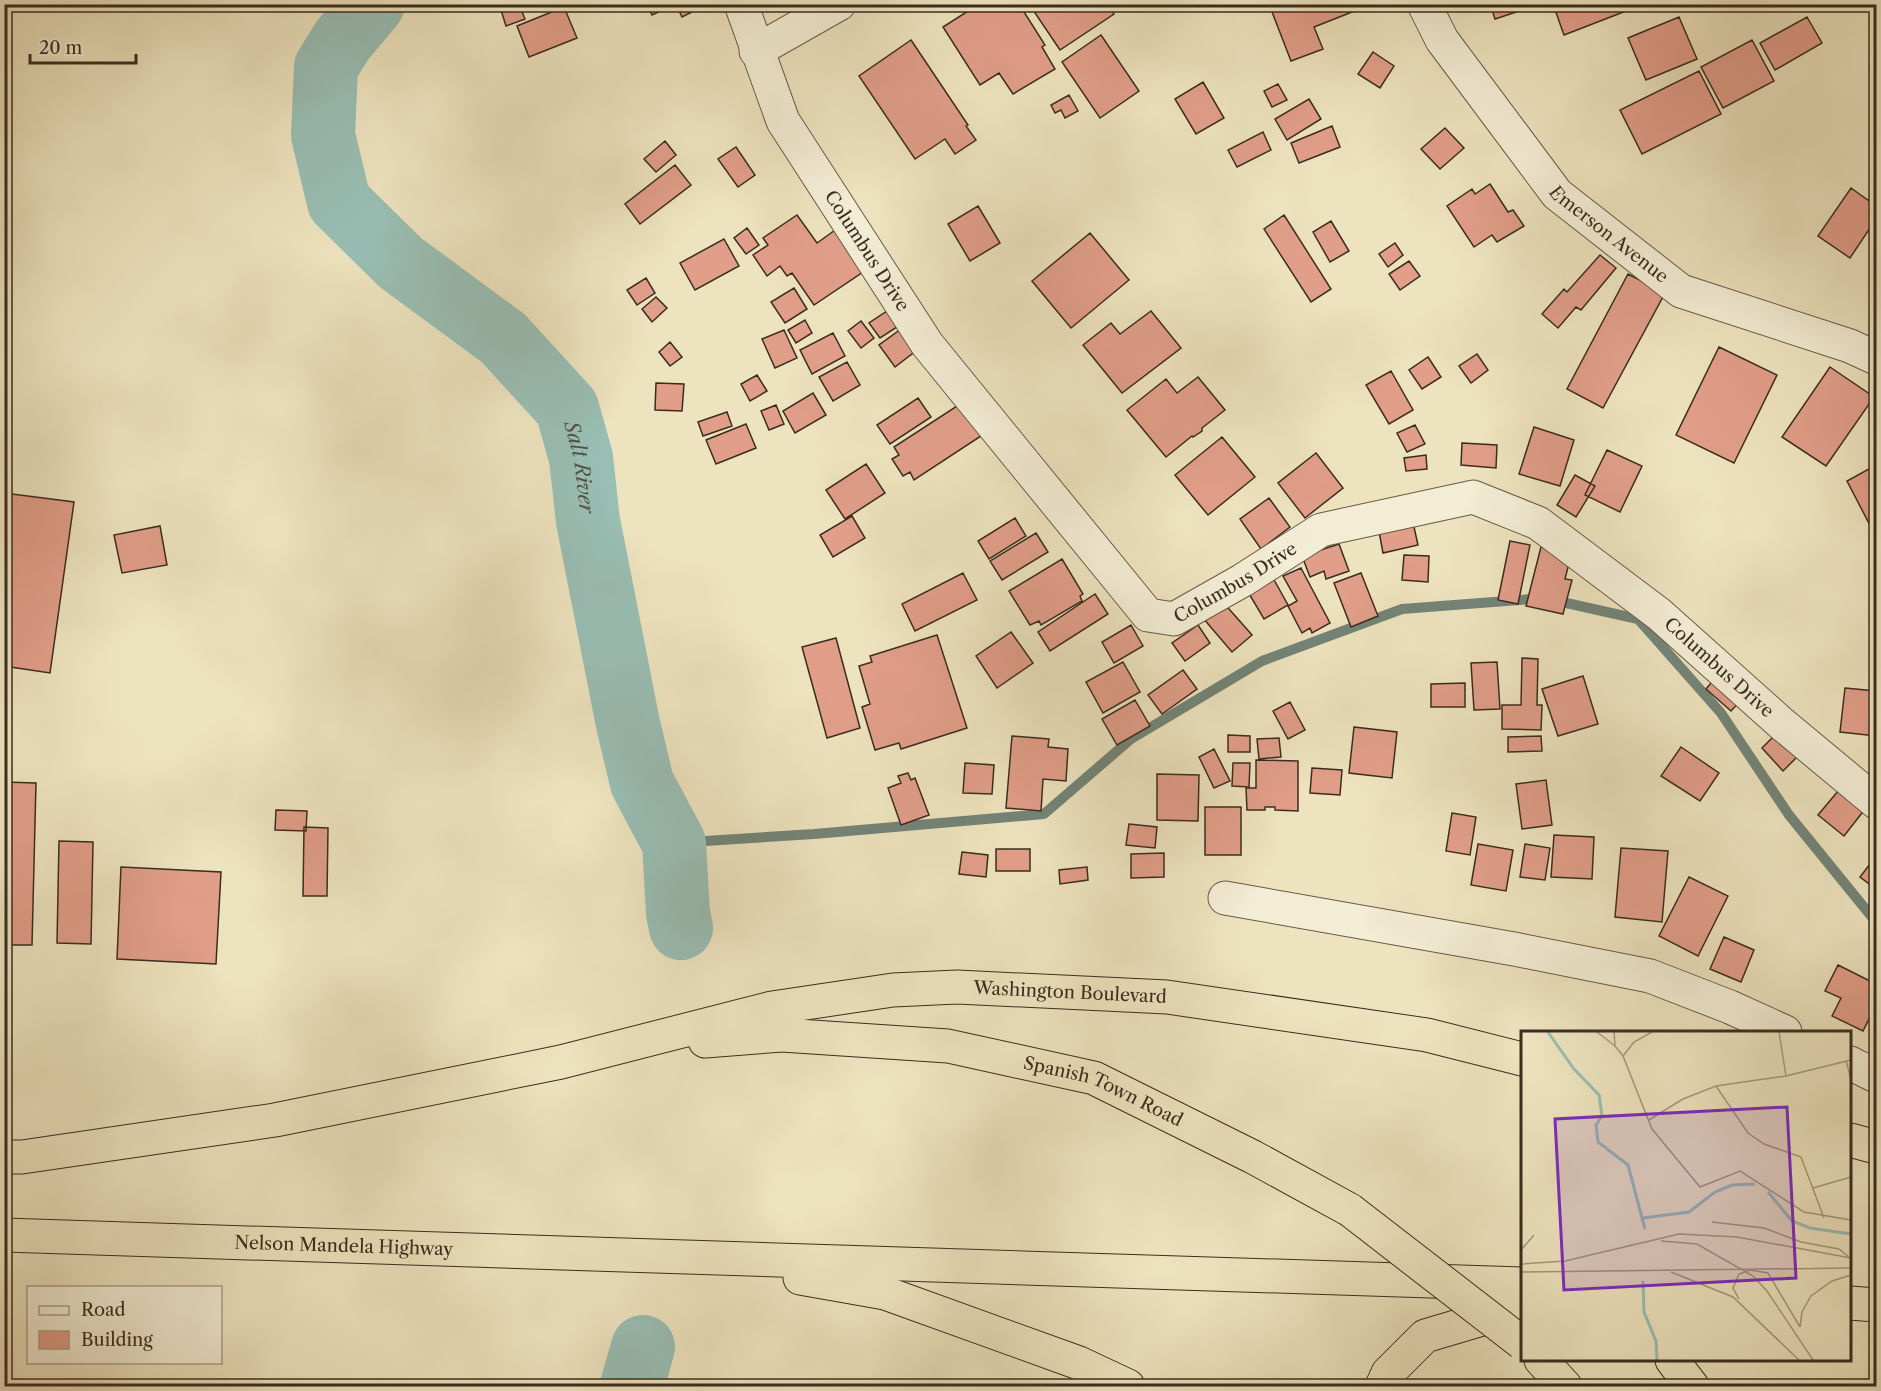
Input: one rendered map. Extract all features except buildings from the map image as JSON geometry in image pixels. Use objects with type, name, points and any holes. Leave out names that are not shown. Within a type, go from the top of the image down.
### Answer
[{"type":"highway","name":"Washington Boulevard","points":[[620,1048],[772,1008],[893,990],[957,987],[1167,997],[1427,1035],[1521,1059]]},
{"type":"highway","name":"Spanish Town Road","points":[[620,1048],[782,1035],[948,1046],[1094,1078],[1253,1157],[1350,1210],[1521,1342]]},
{"type":"highway","points":[[4,1157],[22,1157],[275,1120],[620,1048]]},
{"type":"highway","points":[[1851,1140],[1876,1146]]},
{"type":"highway","name":"Nelson Mandela Highway","points":[[4,1235],[686,1258]]},
{"type":"highway","points":[[686,1258],[1521,1284]]},
{"type":"highway","points":[[686,1258],[885,1293],[1079,1363],[1128,1386]]},
{"type":"highway","points":[[1851,1304],[1876,1305]]},
{"type":"highway","points":[[1382,1386],[1389,1373],[1425,1336],[1521,1309]]},
{"type":"highway","points":[[1543,1361],[1565,1386]]},
{"type":"highway","points":[[1673,1361],[1692,1386]]},
{"type":"street","name":"Columbus Drive","points":[[741,4],[783,121],[927,344],[1148,615],[1174,619],[1243,580],[1321,530],[1473,497],[1538,523],[1548,530],[1659,615],[1782,724],[1876,802]]},
{"type":"street","points":[[756,51],[838,4]]},
{"type":"street","name":"Emerson Avenue","points":[[1424,4],[1442,40],[1557,194],[1681,291],[1850,346],[1876,358]]},
{"type":"street","points":[[1225,898],[1514,949],[1650,976],[1730,1006],[1783,1031]]},
{"type":"street","points":[[1851,1064],[1876,1076]]},
{"type":"waterway","name":"Salt River","points":[[373,4],[342,41],[326,67],[323,135],[339,202],[401,263],[503,338],[567,408],[581,458],[588,521],[628,724],[642,783],[674,843],[681,928]]},
{"type":"waterway","points":[[674,843],[814,834],[1044,814],[1131,739],[1262,661],[1402,609],[1544,598],[1638,619],[1721,713],[1789,815],[1876,922]]},
{"type":"waterway","name":"Salt River","points":[[632,1386],[643,1347]]}]
